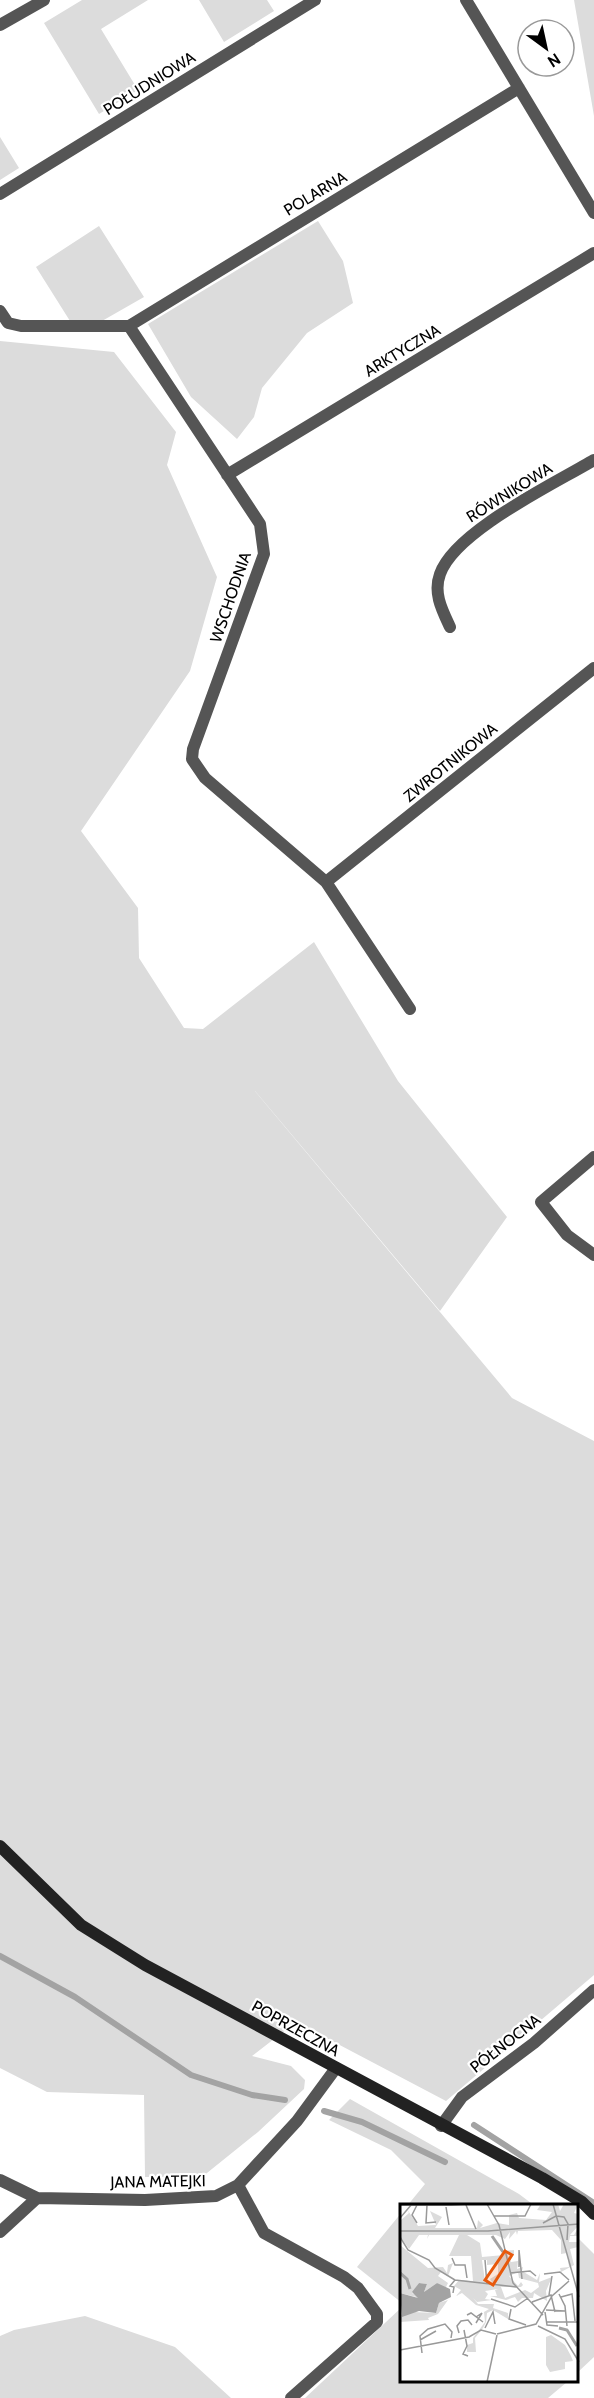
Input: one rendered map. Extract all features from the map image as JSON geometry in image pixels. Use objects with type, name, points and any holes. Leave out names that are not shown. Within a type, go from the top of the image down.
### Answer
[{"type":"street","points":[[0,25],[44,0]]},
{"type":"street","name":"POŁUDNIOWA","points":[[0,194],[315,0]]},
{"type":"street","points":[[466,0],[594,213]]},
{"type":"street","name":"POLARNA","points":[[129,326],[519,88]]},
{"type":"street","name":"ARKTYCZNA","points":[[227,475],[594,253]]},
{"type":"street","points":[[0,311],[8,323],[21,326],[129,326]]},
{"type":"street","name":"WSCHODNIA","points":[[129,326],[260,524],[264,554],[193,749],[192,759],[205,778],[326,882]]},
{"type":"street","name":"RÓWNIKOWA","points":[[450,627],[437,600],[439,575],[452,552],[472,534],[594,460]]},
{"type":"street","name":"ZWROTNIKOWA","points":[[326,882],[594,668]]},
{"type":"street","points":[[326,882],[410,1009]]},
{"type":"street","points":[[594,1157],[541,1202],[567,1235],[594,1255]]},
{"type":"street","name":"POPRZECZNA","points":[[0,1846],[81,1925],[145,1965],[441,2126],[542,2178],[582,2202],[594,2214]]},
{"type":"street","name":"PÓŁNOCNA","points":[[441,2126],[462,2097],[534,2043],[594,1990]]},
{"type":"street","name":"JANA MATEJKI","points":[[0,2180],[37,2198],[145,2200],[216,2196],[238,2185],[297,2121],[336,2068]]},
{"type":"street","points":[[238,2185],[264,2233],[344,2277],[358,2288],[377,2314],[377,2322],[291,2398]]},
{"type":"street","points":[[0,2232],[37,2198]]},
{"type":"shaded area","points":[[82,0],[148,0],[101,29],[138,90],[99,114],[44,23]]},
{"type":"shaded area","points":[[199,0],[267,0],[274,11],[224,42]]},
{"type":"shaded area","points":[[574,0],[594,0],[594,116]]},
{"type":"shaded area","points":[[0,137],[19,168],[0,180]]},
{"type":"shaded area","points":[[318,221],[343,261],[353,303],[307,333],[262,388],[254,417],[237,439],[191,397],[148,324]]},
{"type":"shaded area","points":[[99,226],[144,297],[102,321],[70,321],[36,267]]},
{"type":"shaded area","points":[[0,341],[114,352],[176,432],[167,465],[217,577],[190,671],[81,831],[138,908],[139,958],[184,1028],[203,1029],[314,942],[398,1081],[507,1217],[440,1311],[218,1047],[512,1398],[594,1441],[594,1975],[446,2101],[296,2022],[252,2056],[291,2066],[305,2080],[304,2089],[258,2132],[202,2177],[145,2177],[144,2095],[47,2092],[0,2068]]},
{"type":"shaded area","points":[[350,2099],[519,2194],[532,2204],[409,2204],[425,2184],[391,2150],[329,2120]]},
{"type":"shaded area","points":[[400,2214],[400,2301],[357,2267]]},
{"type":"shaded area","points":[[579,2239],[594,2254],[594,2357],[579,2371]]},
{"type":"shaded area","points":[[400,2309],[400,2383],[566,2383],[548,2398],[305,2398]]},
{"type":"shaded area","points":[[85,2316],[175,2347],[231,2398],[0,2398],[0,2336],[14,2330]]},
{"type":"waterway","points":[[0,1956],[75,1997],[191,2075],[252,2095],[285,2100]]},
{"type":"waterway","points":[[324,2111],[362,2122],[445,2162]]},
{"type":"waterway","points":[[474,2125],[594,2203]]}]
